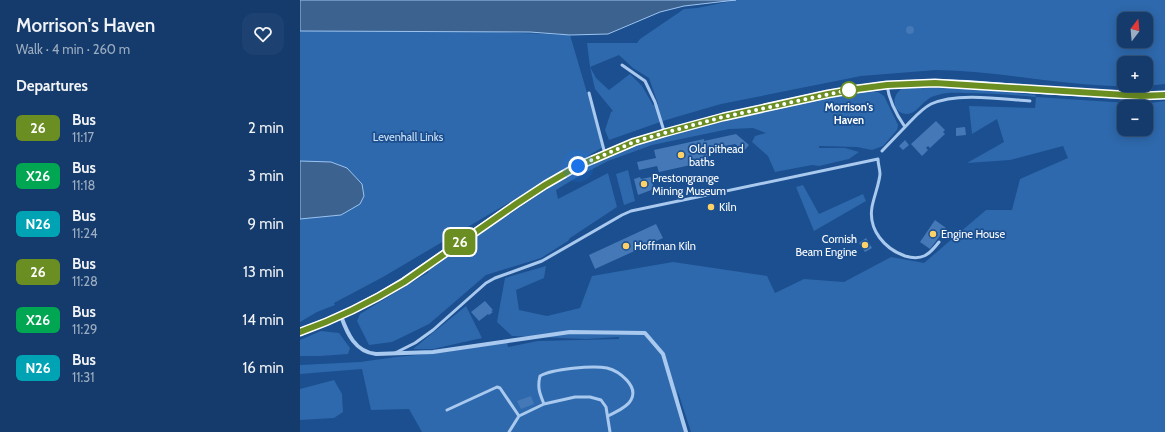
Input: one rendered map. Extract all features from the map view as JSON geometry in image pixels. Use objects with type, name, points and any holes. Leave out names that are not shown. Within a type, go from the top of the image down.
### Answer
[{"type":"main road","points":[[300,332],[341,316],[404,282],[516,204],[578,166],[634,142],[664,133],[723,117],[821,95],[887,85],[935,83],[1141,96],[1165,95]]},
{"type":"street","points":[[341,316],[355,344],[360,350],[368,354],[433,352],[570,332],[645,333],[662,354],[686,432]]},
{"type":"lane","points":[[622,65],[645,81],[655,102],[664,133]]},
{"type":"lane","points":[[887,85],[891,104],[905,127]]},
{"type":"lane","points":[[589,93],[605,154]]},
{"type":"lane","points":[[882,151],[919,113],[930,105],[942,100],[972,97],[1030,101]]},
{"type":"lane","points":[[395,353],[415,343],[433,330],[486,283],[495,278],[542,261],[631,211],[878,159],[880,174],[872,209],[872,219],[874,229],[882,241],[892,250],[907,256],[921,258],[931,252],[938,242]]},
{"type":"lane","points":[[544,404],[538,384],[540,376],[572,369],[599,366],[609,368],[619,373],[629,382],[633,391],[631,401],[624,407],[608,416]]},
{"type":"lane","points":[[447,410],[497,387],[500,388],[519,416]]},
{"type":"lane","points":[[509,432],[519,416],[544,404],[575,396],[590,397],[601,400],[606,407],[610,432]]},
{"type":"green space","points":[[737,0],[1165,0],[1165,84],[1153,85],[1153,56],[1117,56],[1117,86],[1079,84],[965,71],[936,70],[861,76],[721,104],[666,120],[609,140],[605,130],[611,112],[613,111],[595,89],[590,67],[587,43],[637,43],[640,39],[684,9]],"holes":[[[619,55],[633,68],[649,78],[658,104],[653,105],[642,86],[630,74],[609,90],[596,78],[590,67]]]},
{"type":"green space","name":"Levenhall Links","points":[[300,28],[473,31],[570,35],[603,147],[383,277],[334,303],[335,305],[317,312],[300,322]]},
{"type":"green space","points":[[903,88],[976,89],[1035,95],[1036,97],[983,93],[945,93],[931,97],[915,111],[907,114],[898,111],[894,104],[896,95]]},
{"type":"green space","points":[[869,91],[878,92],[884,96],[898,125],[897,130],[883,146],[872,150],[857,147],[819,146],[819,148],[845,148],[859,152],[849,159],[819,166],[812,165],[775,172],[768,156],[752,142],[755,136],[766,133],[753,128],[729,129],[652,145],[608,161],[556,190],[558,199],[608,173],[617,207],[541,258],[486,275],[429,324],[392,342],[369,345],[357,321],[360,314],[429,272],[427,270],[554,184],[608,157],[635,146],[704,126],[818,100]]},
{"type":"green space","points":[[1036,97],[1117,102],[1117,136],[1153,136],[1153,103],[1165,101],[1165,432],[691,432],[677,389],[684,432],[422,432],[409,409],[371,410],[362,369],[300,374],[300,365],[360,362],[447,352],[507,342],[508,347],[538,341],[619,339],[619,337],[586,339],[512,336],[497,322],[505,278],[546,266],[544,278],[516,290],[519,310],[547,316],[580,308],[592,276],[673,262],[767,276],[775,293],[804,279],[844,282],[891,257],[924,263],[986,210],[1012,210],[1020,179],[1068,158],[1063,146],[1010,160],[967,163],[1004,142],[997,119],[972,134],[969,106],[1035,108]]},
{"type":"green space","points":[[628,170],[635,201],[624,205],[616,174]]},
{"type":"green space","points":[[803,185],[819,214],[863,194],[866,201],[814,231],[796,187]]},
{"type":"green space","points":[[466,306],[482,338],[433,349],[413,349]]},
{"type":"green space","points":[[321,331],[339,333],[350,348],[348,354],[300,356],[300,340]]},
{"type":"green space","points":[[334,380],[342,394],[343,412],[334,418],[300,420],[300,389]]},
{"type":"shaded area","points":[[300,0],[736,0],[684,6],[660,12],[608,34],[570,35],[530,32],[300,31]]},
{"type":"shaded area","points":[[300,161],[331,162],[347,168],[362,184],[364,196],[360,204],[341,215],[300,219]]},
{"type":"building","points":[[908,26],[912,26],[914,30],[912,34],[908,34],[906,32],[906,28]]},
{"type":"building","points":[[936,121],[945,130],[943,132],[945,134],[930,148],[928,146],[926,148],[928,150],[922,156],[911,144]]},
{"type":"building","points":[[965,127],[966,135],[956,136],[956,128]]},
{"type":"building","name":"Old pithead baths","points":[[736,134],[749,145],[744,151],[735,144],[706,150],[709,161],[659,172],[657,166],[639,170],[637,162],[656,158],[654,150],[704,139],[704,141]]},
{"type":"building","points":[[905,140],[909,145],[903,150],[899,146]]},
{"type":"building","name":"Prestongrange Mining Museum","points":[[640,177],[641,179],[651,177],[654,189],[638,195],[634,179]]},
{"type":"building","name":"Engine House","points":[[935,220],[946,228],[930,249],[920,242]]},
{"type":"building","name":"Hoffman Kiln","points":[[656,224],[663,238],[595,269],[589,255]]},
{"type":"building","name":"Cornish Beam Engine","points":[[866,238],[872,248],[865,252],[859,243]]},
{"type":"building","points":[[485,301],[493,312],[479,321],[471,312]]},
{"type":"building","points":[[531,396],[534,404],[521,409],[517,401]]},
{"type":"bus line","name":"26","points":[[300,332],[341,316],[404,282],[516,204],[578,166],[634,142],[664,133],[723,117],[828,94],[887,85],[935,83],[966,84],[1141,96],[1165,95]]},
{"type":"place","name":"Morrison's Haven","points":[[849,90]]},
{"type":"place","name":"Old pithead baths","points":[[681,155]]},
{"type":"place","name":"Prestongrange Mining Museum","points":[[644,184]]},
{"type":"place","name":"Kiln","points":[[711,207]]},
{"type":"place","name":"Engine House","points":[[933,234]]},
{"type":"place","name":"Cornish Beam Engine","points":[[865,245]]},
{"type":"place","name":"Hoffman Kiln","points":[[626,246]]},
{"type":"route","points":[[578,166],[634,142],[664,133],[723,117],[849,90]]}]
